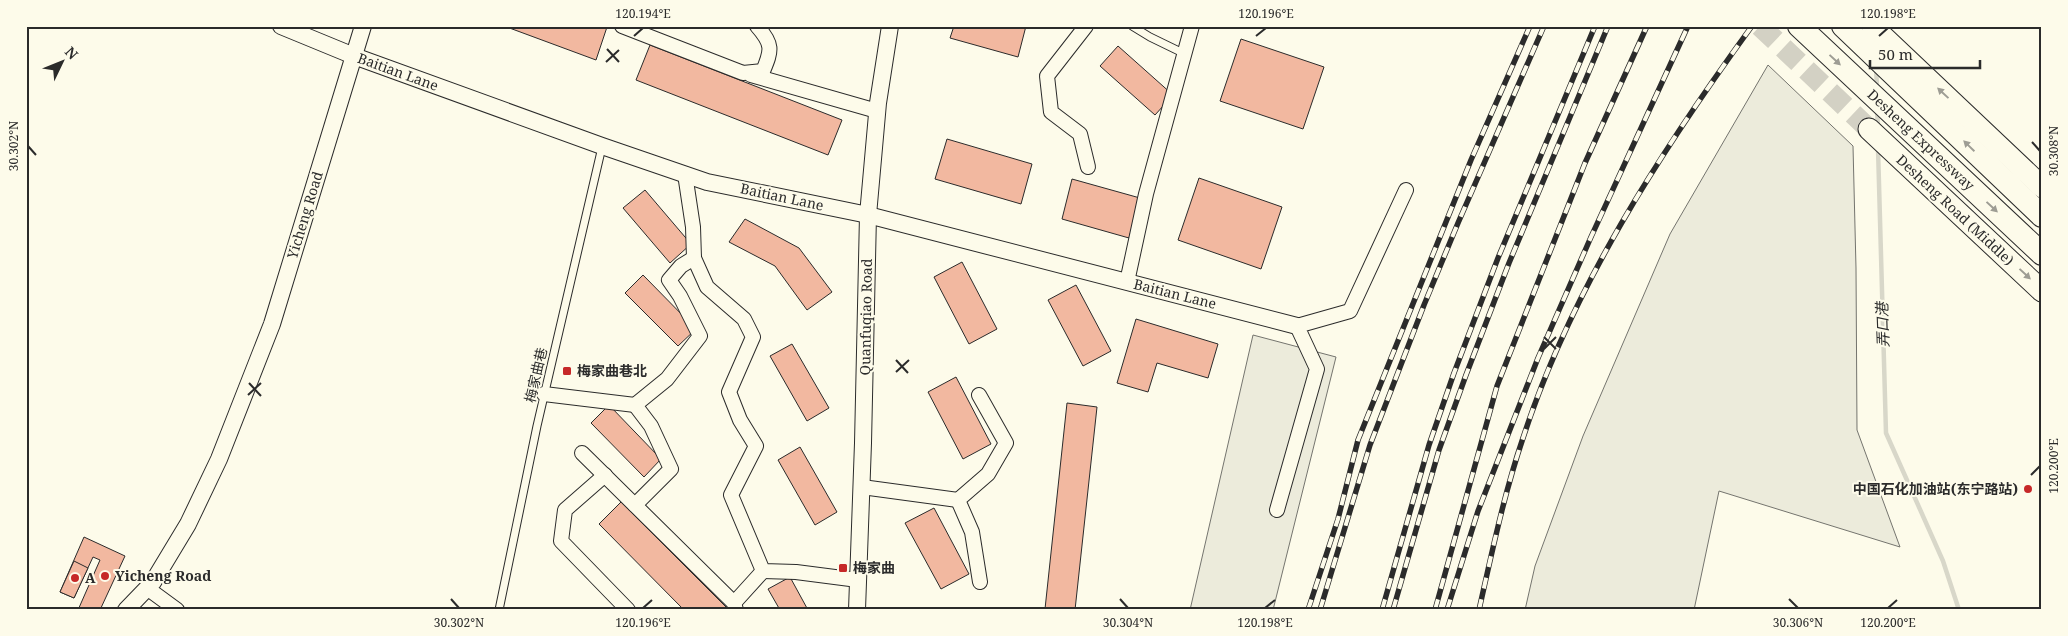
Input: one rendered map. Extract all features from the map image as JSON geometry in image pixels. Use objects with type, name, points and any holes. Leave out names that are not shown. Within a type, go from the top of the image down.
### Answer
[{"type":"highway","name":"Desheng Expressway","points":[[1799,26],[2042,254]]},
{"type":"highway","name":"Desheng Expressway","points":[[1843,26],[2042,216]]},
{"type":"main road","points":[[1878,32],[2042,187]]},
{"type":"main road","name":"Desheng Road (Middle)","points":[[1869,129],[2042,291]]},
{"type":"street","name":"Baitian Lane","points":[[281,26],[354,56],[602,146],[708,182],[868,215],[1297,326]]},
{"type":"street","name":"Yicheng Road","points":[[126,610],[153,582],[188,524],[218,459],[272,324],[363,26]]},
{"type":"street","points":[[622,26],[743,73],[877,111]]},
{"type":"street","points":[[743,73],[763,71],[770,54],[768,38],[757,26]]},
{"type":"street","name":"Quanfuqiao Road","points":[[857,610],[862,487],[868,215],[877,111],[890,26]]},
{"type":"street","points":[[1086,26],[1047,76],[1050,112],[1080,134],[1088,167]]},
{"type":"street","points":[[1127,282],[1146,194],[1192,26]]},
{"type":"street","points":[[685,174],[693,227],[694,258],[707,287],[744,319],[753,337],[729,392],[740,420],[756,446],[732,495],[763,571]]},
{"type":"street","points":[[1277,510],[1317,369],[1297,326],[1350,311],[1406,190]]},
{"type":"street","points":[[635,405],[667,379],[700,336],[680,296],[669,280],[681,266],[694,258]]},
{"type":"street","points":[[544,394],[635,405],[651,426],[670,469],[635,505]]},
{"type":"street","points":[[862,487],[958,500],[988,474],[1006,443],[978,395]]},
{"type":"street","points":[[582,453],[735,606],[763,571]]},
{"type":"street","points":[[605,475],[565,510],[561,541],[628,610]]},
{"type":"street","points":[[958,500],[972,532],[980,582]]},
{"type":"street","points":[[763,571],[796,572],[858,580]]},
{"type":"street","points":[[148,588],[177,610]]},
{"type":"lane","points":[[1132,26],[1150,38],[1185,54]]},
{"type":"lane","name":"梅家曲巷","points":[[498,610],[544,394],[602,146]]},
{"type":"shaded area","points":[[1768,65],[1853,146],[1857,430],[1900,547],[1719,491],[1694,610],[1525,610],[1535,566],[1583,436],[1670,234]]},
{"type":"shaded area","points":[[1253,335],[1336,357],[1273,610],[1190,610]]},
{"type":"building","points":[[504,26],[604,26],[607,27],[596,60]]},
{"type":"building","points":[[954,26],[1026,26],[1018,57],[950,38]]},
{"type":"building","points":[[1241,39],[1324,67],[1303,129],[1220,101]]},
{"type":"building","points":[[650,45],[842,120],[828,155],[636,80]]},
{"type":"building","points":[[1118,46],[1173,95],[1155,115],[1100,66]]},
{"type":"building","points":[[947,139],[1032,164],[1021,204],[935,179]]},
{"type":"building","points":[[1199,178],[1282,207],[1261,269],[1178,240]]},
{"type":"building","points":[[1072,179],[1140,198],[1129,238],[1062,219]]},
{"type":"building","points":[[645,190],[691,244],[670,263],[623,208]]},
{"type":"building","points":[[745,219],[799,248],[832,292],[807,310],[775,266],[729,242]]},
{"type":"building","points":[[962,262],[997,329],[969,344],[934,277]]},
{"type":"building","points":[[643,275],[696,329],[678,346],[625,293]]},
{"type":"building","points":[[1076,285],[1111,351],[1083,366],[1048,300]]},
{"type":"building","points":[[1136,319],[1218,344],[1208,378],[1157,363],[1148,392],[1117,383]]},
{"type":"building","points":[[792,344],[829,408],[807,421],[770,356]]},
{"type":"building","points":[[956,377],[991,444],[963,459],[928,392]]},
{"type":"building","points":[[1067,403],[1097,407],[1075,610],[1054,610],[1045,609]]},
{"type":"building","points":[[609,405],[661,459],[644,477],[591,423]]},
{"type":"building","points":[[800,447],[837,512],[815,525],[778,460]]},
{"type":"building","points":[[621,502],[726,607],[724,610],[684,610],[599,524]]},
{"type":"building","points":[[934,508],[969,574],[941,589],[905,523]]},
{"type":"building","name":"Yicheng Road","points":[[84,537],[125,556],[100,610],[78,610],[100,560],[93,557],[74,598],[60,592]]},
{"type":"building","name":"A","points":[[74,561],[88,568],[74,598],[60,592]]},
{"type":"building","points":[[790,577],[808,610],[780,610],[768,589]]},
{"type":"waterway","name":"弄口港","points":[[1876,68],[1877,87]]},
{"type":"waterway","name":"弄口港","points":[[1877,110],[1878,127]]},
{"type":"waterway","name":"弄口港","points":[[1878,148],[1886,433],[1943,561],[1959,610]]},
{"type":"tunnel","points":[[1760,26],[1869,129]]},
{"type":"railway","points":[[1308,610],[1338,519],[1358,440],[1471,160],[1530,26]]},
{"type":"railway","points":[[1320,610],[1370,445],[1458,223],[1544,26]]},
{"type":"railway","points":[[1382,610],[1429,445],[1454,373],[1498,258],[1595,26]]},
{"type":"railway","points":[[1393,610],[1439,450],[1466,375],[1509,263],[1608,26]]},
{"type":"railway","points":[[1435,610],[1497,386],[1585,163],[1647,26]]},
{"type":"railway","points":[[1447,610],[1478,511],[1538,358],[1591,237],[1688,26]]},
{"type":"railway","points":[[1479,610],[1516,459],[1543,383],[1566,329],[1621,223],[1652,172],[1752,26]]},
{"type":"place","name":"梅家曲巷北","points":[[567,371]]},
{"type":"place","name":"中国石化加油站(东宁路站)","points":[[2028,489]]},
{"type":"place","name":"梅家曲","points":[[843,568]]},
{"type":"place","name":"Yicheng Road","points":[[105,576]]},
{"type":"place","name":"A","points":[[75,578]]}]
